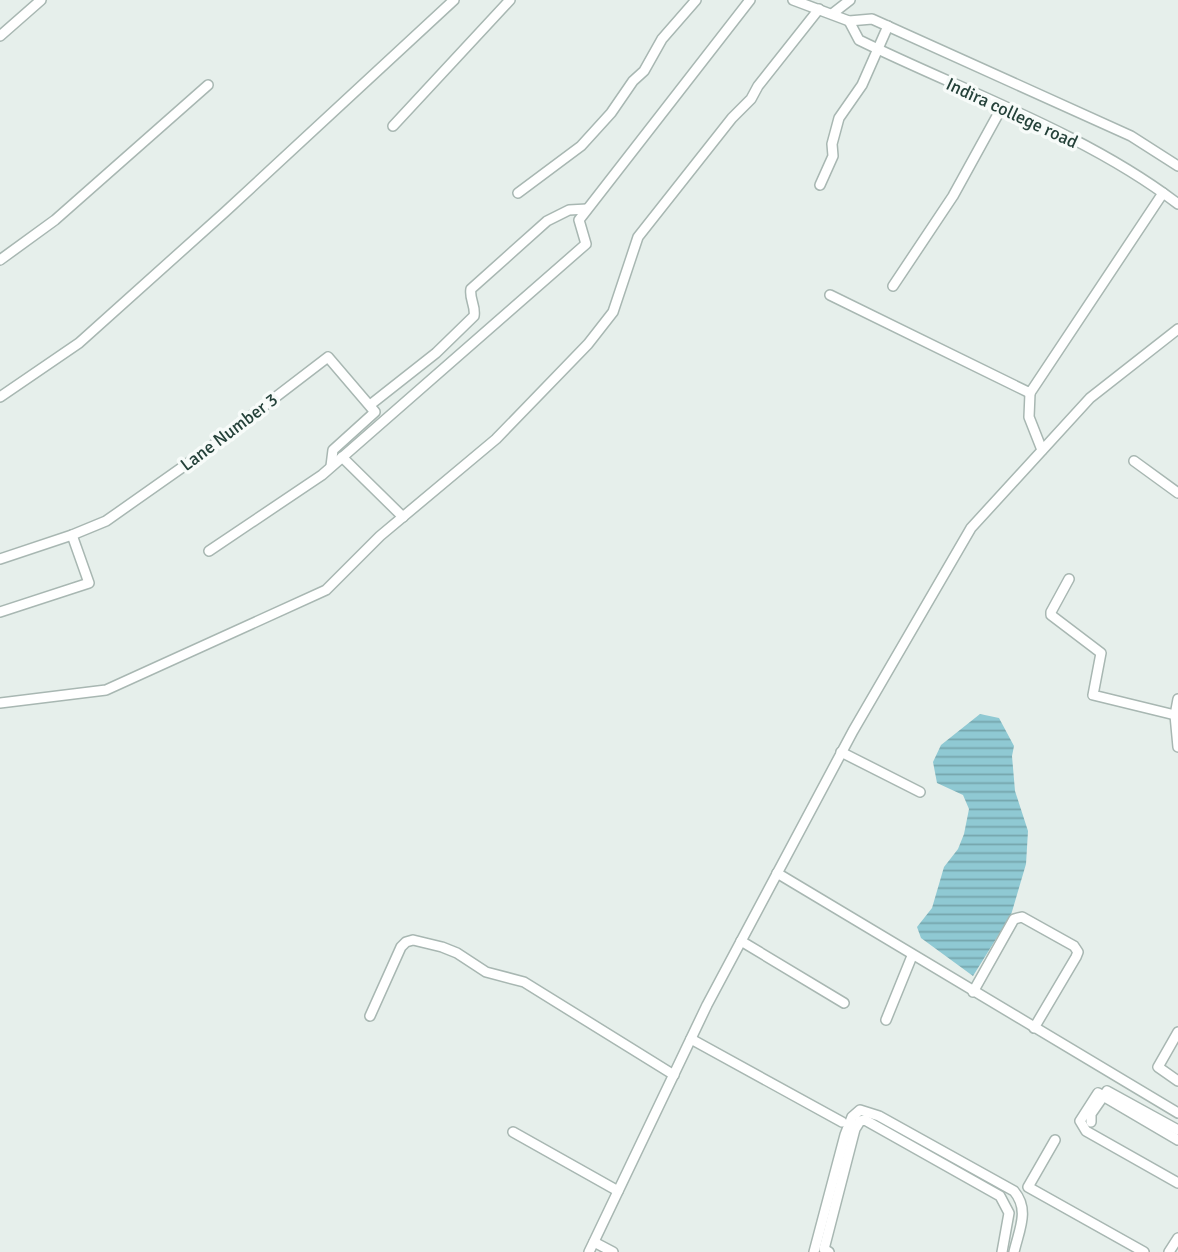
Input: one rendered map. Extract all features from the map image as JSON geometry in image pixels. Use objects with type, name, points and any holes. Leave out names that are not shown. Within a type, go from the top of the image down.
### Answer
[{"type":"street","points":[[0,36],[41,0]]},
{"type":"street","points":[[0,397],[79,343],[454,0]]},
{"type":"street","points":[[393,126],[510,0]]},
{"type":"street","points":[[518,193],[589,138],[611,113],[633,81],[644,71],[663,39],[696,0]]},
{"type":"street","points":[[209,551],[331,466],[586,244],[579,220],[751,0]]},
{"type":"street","name":"Indira college road","points":[[793,0],[849,21],[872,19],[1131,136],[1178,166]]},
{"type":"street","points":[[832,14],[850,0]]},
{"type":"street","points":[[0,704],[106,690],[326,590],[403,517],[496,439],[588,344],[613,312],[638,237],[732,118],[751,99],[758,86],[819,9]]},
{"type":"street","name":"Indira college road","points":[[849,21],[859,40],[1114,162],[1178,204]]},
{"type":"street","points":[[820,185],[833,156],[832,144],[839,118],[863,85],[888,26]]},
{"type":"street","points":[[0,260],[55,220],[208,85]]},
{"type":"street","points":[[893,286],[953,195],[1002,107]]},
{"type":"street","points":[[1042,450],[1029,417],[1030,393],[1163,193]]},
{"type":"street","points":[[331,466],[333,450],[376,412],[370,405],[436,353],[474,316],[471,289],[547,221],[569,210],[587,209]]},
{"type":"street","points":[[830,295],[1030,393]]},
{"type":"street","points":[[589,1252],[741,941],[841,752],[971,528],[1090,398],[1178,329]]},
{"type":"street","name":"Lane Number 3","points":[[72,535],[106,520],[204,452],[328,358],[370,405]]},
{"type":"street","points":[[342,457],[403,517]]},
{"type":"street","points":[[1134,461],[1178,493]]},
{"type":"street","points":[[0,559],[72,535],[89,583],[0,612]]},
{"type":"street","points":[[1069,579],[1051,615],[1101,653],[1093,695],[1175,715]]},
{"type":"street","points":[[1178,699],[1175,715],[1178,747]]},
{"type":"street","points":[[841,752],[920,792]]},
{"type":"street","points":[[777,873],[1178,1113]]},
{"type":"street","points":[[973,992],[1014,919],[1018,917],[1073,946],[1078,952],[1076,957],[1034,1028]]},
{"type":"street","points":[[370,1016],[401,947],[413,940],[457,953],[486,972],[524,982],[674,1075]]},
{"type":"street","points":[[741,941],[844,1003]]},
{"type":"street","points":[[886,1020],[912,956]]},
{"type":"street","points":[[1178,1032],[1158,1067],[1178,1081]]},
{"type":"street","points":[[691,1039],[842,1122]]},
{"type":"street","points":[[1091,1122],[1090,1117],[1107,1091],[1178,1130]]},
{"type":"street","points":[[1178,1140],[1096,1094],[1080,1121],[1082,1127],[1178,1184]]},
{"type":"street","points":[[814,1252],[845,1135],[852,1117],[860,1110],[878,1116],[1014,1191],[1022,1201],[1023,1214],[1014,1252]]},
{"type":"street","points":[[829,1252],[824,1249],[855,1129],[860,1121],[866,1120],[1000,1196],[1009,1213],[1002,1252]]},
{"type":"street","points":[[513,1132],[618,1191]]},
{"type":"street","points":[[1055,1140],[1028,1187],[1144,1252]]},
{"type":"street","points":[[1169,1252],[1178,1238]]},
{"type":"street","points":[[594,1242],[613,1252]]},
{"type":"water","points":[[980,714],[999,718],[1014,746],[1012,756],[1015,791],[1028,831],[1026,864],[1011,915],[973,976],[921,938],[917,927],[932,908],[944,867],[958,849],[969,809],[963,795],[937,783],[933,762],[941,745]]}]
